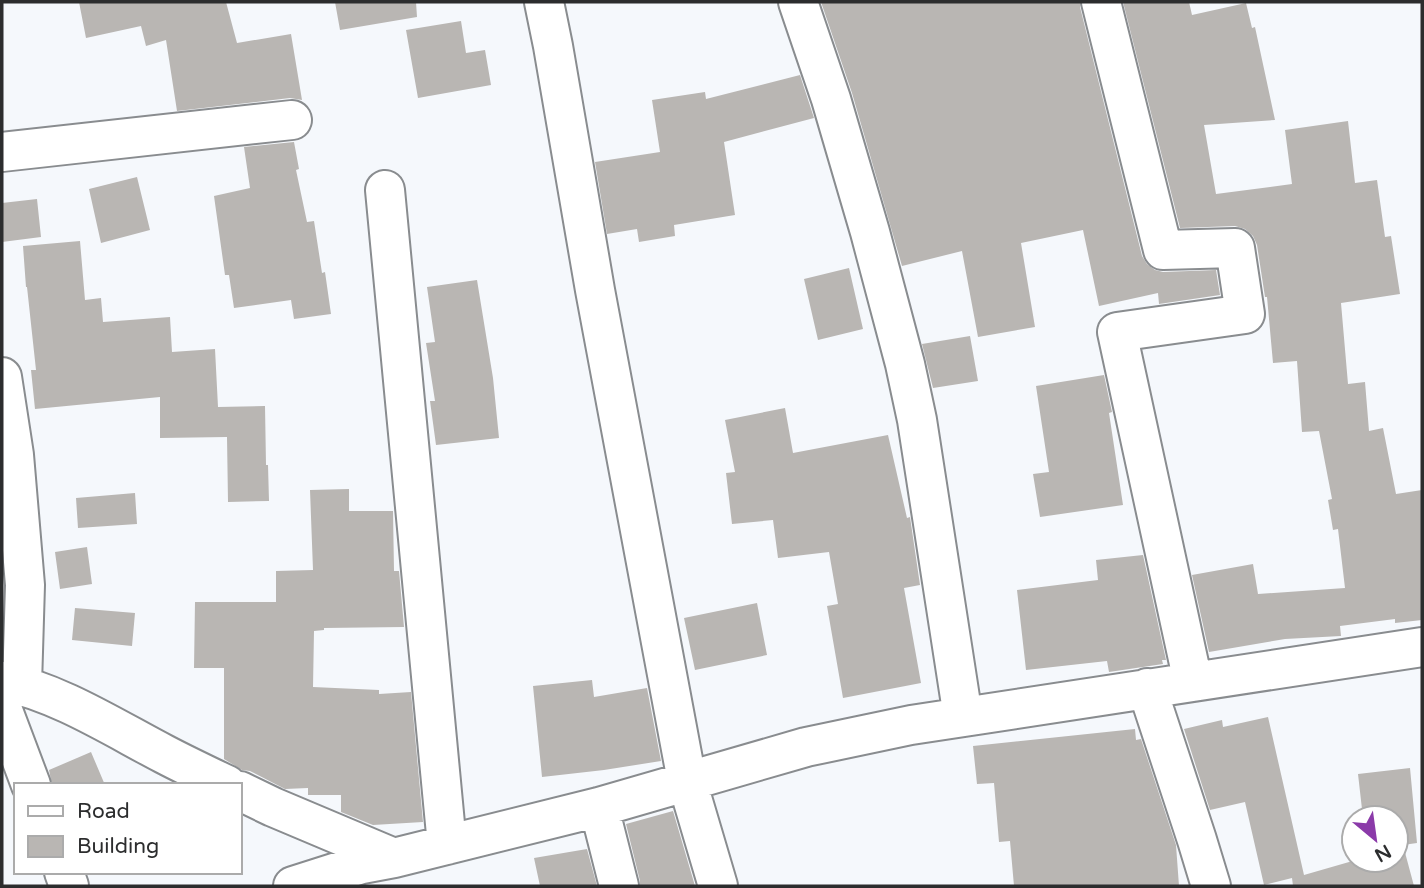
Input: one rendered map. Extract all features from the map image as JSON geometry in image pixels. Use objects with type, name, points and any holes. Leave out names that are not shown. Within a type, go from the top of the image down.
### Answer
[{"type":"street","points":[[544,2],[687,781],[718,886]]},
{"type":"street","points":[[798,2],[851,165],[905,364],[917,420],[963,717]]},
{"type":"street","points":[[1101,2],[1163,250],[1235,248],[1245,314],[1117,332],[1193,682]]},
{"type":"street","points":[[2,152],[292,120]]},
{"type":"street","points":[[385,190],[447,845]]},
{"type":"street","points":[[2,377],[14,455],[25,585],[9,692],[31,783]]},
{"type":"street","points":[[293,886],[374,870],[447,845],[600,807],[806,747],[911,725],[1422,647]]},
{"type":"street","points":[[1147,688],[1211,886]]},
{"type":"street","points":[[9,692],[98,718],[223,783]]},
{"type":"street","points":[[242,792],[273,807],[374,870]]},
{"type":"street","points":[[600,807],[618,886]]},
{"type":"building","points":[[79,2],[226,2],[237,43],[291,34],[302,100],[290,98],[177,111],[166,40],[146,46],[141,26],[86,38]]},
{"type":"building","points":[[335,2],[416,2],[417,17],[340,30]]},
{"type":"building","points":[[821,2],[1080,2],[1142,256],[1147,264],[1163,272],[1216,270],[1220,295],[1159,304],[1158,293],[1099,306],[1083,230],[1021,243],[1035,327],[978,337],[962,251],[902,266],[852,93]]},
{"type":"building","points":[[1123,2],[1189,2],[1192,15],[1246,3],[1252,28],[1255,27],[1275,120],[1204,125],[1216,194],[1292,184],[1285,130],[1348,121],[1355,183],[1377,180],[1385,237],[1391,236],[1400,294],[1341,303],[1348,384],[1365,382],[1369,431],[1383,428],[1396,494],[1422,490],[1422,620],[1395,623],[1395,619],[1340,626],[1341,636],[1285,639],[1209,652],[1192,575],[1253,564],[1258,594],[1345,588],[1338,529],[1333,530],[1328,500],[1332,499],[1319,431],[1302,432],[1297,361],[1273,363],[1267,297],[1253,236],[1245,229],[1235,226],[1180,228]]},
{"type":"building","points":[[461,21],[466,53],[485,50],[491,85],[418,98],[406,30]]},
{"type":"building","points":[[800,75],[814,118],[724,142],[735,215],[674,225],[675,236],[639,242],[637,229],[607,234],[595,162],[660,152],[652,100],[705,92],[706,99]]},
{"type":"building","points":[[294,142],[299,169],[296,170],[307,222],[314,221],[331,314],[294,319],[291,300],[234,308],[229,275],[225,275],[214,196],[250,188],[244,147]]},
{"type":"building","points":[[137,177],[150,230],[101,243],[89,189]]},
{"type":"building","points":[[37,199],[41,237],[2,242],[2,203]]},
{"type":"building","points":[[80,241],[85,300],[101,298],[103,322],[170,317],[172,352],[215,349],[218,407],[265,406],[269,501],[228,502],[227,437],[160,438],[160,397],[35,409],[31,370],[36,370],[23,246]]},
{"type":"building","points":[[849,268],[863,329],[818,340],[804,279]]},
{"type":"building","points":[[477,280],[493,378],[499,438],[436,445],[430,401],[435,401],[426,343],[435,342],[427,287]]},
{"type":"building","points":[[970,336],[978,381],[933,388],[922,344]]},
{"type":"building","points":[[1104,375],[1112,412],[1109,413],[1123,505],[1040,517],[1033,474],[1049,472],[1036,386]]},
{"type":"building","points":[[785,408],[793,453],[888,435],[907,518],[910,517],[920,585],[904,588],[921,683],[843,698],[827,606],[838,604],[829,552],[778,558],[773,520],[732,524],[726,473],[735,472],[725,420]]},
{"type":"building","points":[[349,489],[349,511],[393,511],[394,571],[399,571],[404,627],[324,628],[314,631],[313,687],[379,690],[379,694],[411,692],[423,822],[373,825],[341,812],[341,795],[308,795],[308,788],[285,789],[224,759],[224,668],[194,668],[195,602],[276,602],[276,571],[313,570],[310,490]]},
{"type":"building","points":[[135,493],[137,524],[78,528],[76,498]]},
{"type":"building","points":[[87,547],[92,584],[60,589],[55,552]]},
{"type":"building","points":[[1143,555],[1166,660],[1162,660],[1163,664],[1109,672],[1107,661],[1026,670],[1017,590],[1098,580],[1096,560]]},
{"type":"building","points":[[757,603],[767,655],[695,670],[684,618]]},
{"type":"building","points":[[75,608],[135,613],[132,646],[72,640]]},
{"type":"building","points":[[592,680],[594,697],[647,688],[661,761],[542,777],[533,686]]},
{"type":"building","points":[[1268,717],[1304,875],[1340,865],[1340,874],[1410,874],[1410,871],[1414,886],[1293,886],[1292,878],[1264,885],[1245,802],[1210,810],[1184,729],[1222,720],[1223,727]]},
{"type":"building","points":[[1135,729],[1136,740],[1141,739],[1176,845],[1179,886],[1014,886],[1010,841],[999,842],[994,783],[977,784],[973,746]]},
{"type":"building","points":[[91,752],[104,783],[52,783],[49,770]]},
{"type":"building","points":[[1410,768],[1417,843],[1410,844],[1410,804],[1361,804],[1358,774]]},
{"type":"building","points":[[673,811],[695,886],[640,886],[626,824]]},
{"type":"building","points":[[587,849],[597,886],[540,886],[534,858]]}]
